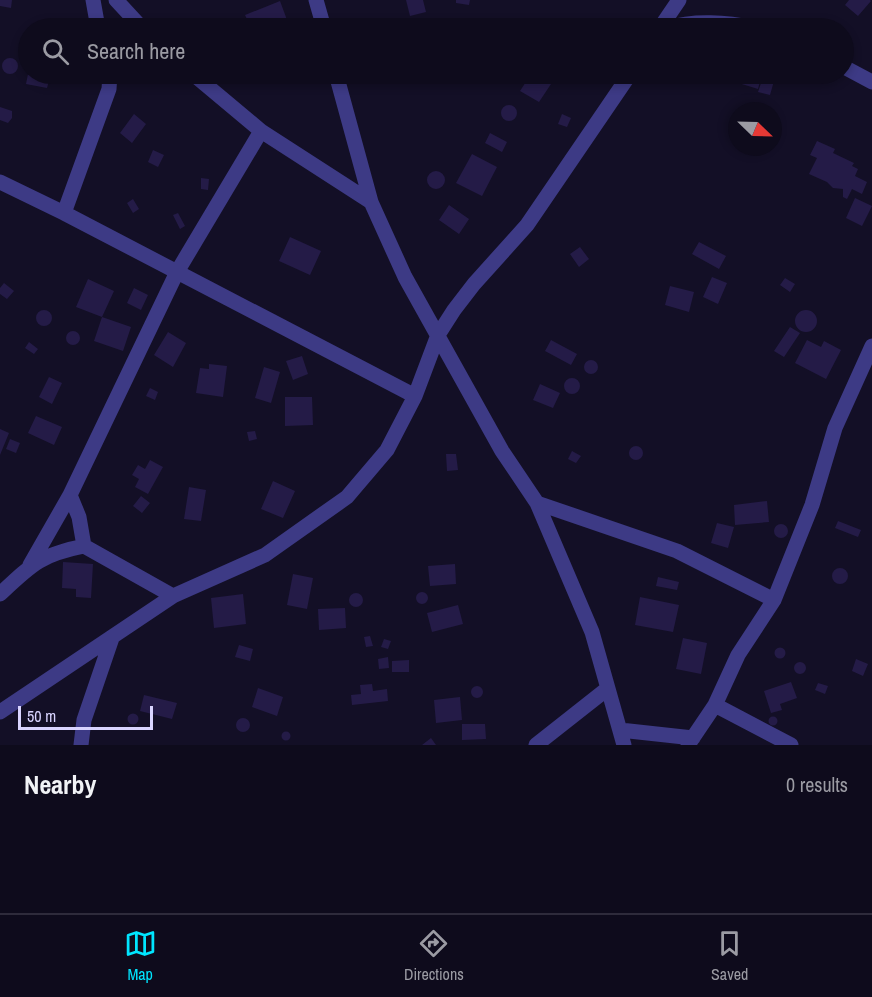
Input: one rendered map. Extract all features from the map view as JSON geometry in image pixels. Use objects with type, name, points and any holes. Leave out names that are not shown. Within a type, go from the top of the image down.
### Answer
[{"type":"street","points":[[93,0],[96,18]]},
{"type":"street","points":[[116,0],[133,18]]},
{"type":"street","points":[[316,0],[321,18]]},
{"type":"street","points":[[667,18],[679,0]]},
{"type":"street","points":[[854,73],[872,82]]},
{"type":"street","points":[[64,213],[109,84]]},
{"type":"street","points":[[205,84],[261,131],[371,202]]},
{"type":"street","points":[[339,84],[371,202],[405,277],[502,451],[537,503],[592,632],[622,738],[691,741],[715,705],[738,655],[774,600],[812,505],[835,428],[872,346]]},
{"type":"street","points":[[0,712],[173,597],[265,555],[347,496],[387,450],[415,396],[438,336],[454,310],[527,225],[623,84]]},
{"type":"street","points":[[30,565],[70,495],[177,272],[261,131]]},
{"type":"street","points":[[0,182],[415,396]]},
{"type":"street","points":[[70,495],[78,517],[84,546]]},
{"type":"street","points":[[537,503],[677,551],[774,600]]},
{"type":"street","points":[[0,594],[30,565],[54,552],[84,546],[173,597]]},
{"type":"street","points":[[81,745],[84,720],[112,638]]},
{"type":"street","points":[[536,745],[607,689]]},
{"type":"street","points":[[715,705],[791,745]]},
{"type":"building","points":[[0,0],[12,0],[11,8],[0,6]]},
{"type":"building","points":[[406,0],[423,0],[426,12],[410,16]]},
{"type":"building","points":[[456,0],[470,0],[469,5],[456,3]]},
{"type":"building","points":[[849,0],[871,1],[858,16],[845,5]]},
{"type":"building","points":[[280,1],[286,18],[246,18],[245,15]]},
{"type":"building","points":[[10,58],[18,66],[10,74],[2,66]]},
{"type":"building","points":[[26,84],[48,84],[47,88]]},
{"type":"building","points":[[525,84],[551,84],[539,102],[520,91]]},
{"type":"building","points":[[742,84],[759,84],[758,89]]},
{"type":"building","points":[[761,84],[773,84],[770,95],[758,92]]},
{"type":"building","points":[[509,105],[515,107],[517,113],[515,119],[509,121],[503,119],[501,113],[503,107]]},
{"type":"building","points":[[0,107],[12,111],[12,118],[8,123],[0,120]]},
{"type":"building","points":[[134,114],[146,124],[132,143],[120,133]]},
{"type":"building","points":[[562,114],[571,118],[567,127],[558,124]]},
{"type":"building","points":[[490,133],[507,142],[502,152],[485,143]]},
{"type":"building","points":[[817,141],[835,149],[833,153],[854,163],[852,166],[858,169],[855,176],[867,182],[862,194],[852,189],[847,199],[843,197],[843,189],[833,188],[827,182],[809,174],[817,158],[810,155]]},
{"type":"building","points":[[153,150],[164,155],[158,167],[148,162]]},
{"type":"building","points":[[472,154],[497,167],[482,196],[456,183]]},
{"type":"building","points":[[436,171],[444,176],[445,180],[440,188],[436,189],[428,184],[427,180],[432,172]]},
{"type":"building","points":[[201,178],[209,179],[208,190],[201,189]]},
{"type":"building","points":[[855,198],[872,206],[862,226],[846,218]]},
{"type":"building","points":[[133,199],[139,209],[133,213],[127,203]]},
{"type":"building","points":[[449,205],[469,219],[459,234],[439,220]]},
{"type":"building","points":[[178,213],[185,226],[180,229],[173,215]]},
{"type":"building","points":[[290,237],[321,251],[310,275],[279,261]]},
{"type":"building","points":[[699,242],[726,256],[719,269],[692,254]]},
{"type":"building","points":[[580,247],[589,259],[579,267],[570,254]]},
{"type":"building","points":[[712,277],[727,283],[718,304],[703,297]]},
{"type":"building","points":[[785,278],[795,284],[790,292],[780,285]]},
{"type":"building","points":[[88,279],[114,291],[102,317],[76,307]]},
{"type":"building","points":[[4,283],[14,291],[7,299],[0,294],[0,288]]},
{"type":"building","points":[[670,286],[694,292],[689,312],[665,305]]},
{"type":"building","points":[[134,288],[148,295],[141,310],[127,303]]},
{"type":"building","points":[[44,310],[50,312],[52,318],[50,324],[44,326],[38,324],[36,318],[38,312]]},
{"type":"building","points":[[806,310],[814,313],[817,321],[814,329],[806,332],[798,329],[795,321],[798,313]]},
{"type":"building","points":[[102,317],[131,327],[123,351],[94,341]]},
{"type":"building","points":[[790,327],[800,333],[784,357],[774,351]]},
{"type":"building","points":[[70,331],[76,331],[80,338],[76,345],[70,345],[66,341],[66,335]]},
{"type":"building","points":[[168,332],[186,343],[173,367],[154,355]]},
{"type":"building","points":[[551,340],[577,354],[571,365],[545,351]]},
{"type":"building","points":[[807,340],[821,347],[824,341],[841,350],[826,379],[795,363]]},
{"type":"building","points":[[29,342],[38,349],[34,354],[25,348]]},
{"type":"building","points":[[302,356],[308,374],[293,380],[286,361]]},
{"type":"building","points":[[588,360],[594,360],[598,367],[594,374],[588,374],[584,370],[584,364]]},
{"type":"building","points":[[209,364],[227,366],[223,397],[196,393],[200,368],[209,369]]},
{"type":"building","points":[[264,367],[280,372],[271,403],[255,398]]},
{"type":"building","points":[[49,377],[62,383],[52,404],[39,397]]},
{"type":"building","points":[[572,378],[578,380],[580,386],[578,392],[572,394],[566,392],[564,386],[566,380]]},
{"type":"building","points":[[540,384],[560,393],[553,408],[533,400]]},
{"type":"building","points":[[150,388],[158,392],[155,400],[146,396]]},
{"type":"building","points":[[285,397],[312,397],[313,425],[285,426]]},
{"type":"building","points":[[36,416],[62,427],[54,445],[28,433]]},
{"type":"building","points":[[0,429],[9,433],[0,455]]},
{"type":"building","points":[[255,431],[257,439],[249,441],[247,432]]},
{"type":"building","points":[[10,439],[20,443],[16,453],[6,449]]},
{"type":"building","points":[[633,446],[639,446],[643,453],[639,460],[633,460],[629,456],[629,450]]},
{"type":"building","points":[[572,451],[581,456],[576,463],[568,459]]},
{"type":"building","points":[[446,454],[456,454],[458,470],[447,471]]},
{"type":"building","points":[[150,460],[163,467],[148,494],[135,487],[139,479],[132,475],[138,465],[145,469]]},
{"type":"building","points":[[273,481],[295,491],[283,518],[261,509]]},
{"type":"building","points":[[189,487],[206,490],[201,521],[184,519]]},
{"type":"building","points":[[141,496],[150,503],[142,513],[133,506]]},
{"type":"building","points":[[767,501],[769,522],[735,525],[734,505]]},
{"type":"building","points":[[838,521],[861,530],[858,537],[835,528]]},
{"type":"building","points":[[717,523],[734,527],[728,548],[711,543]]},
{"type":"building","points":[[781,524],[786,526],[788,531],[786,536],[781,538],[776,536],[774,531],[776,526]]},
{"type":"building","points":[[63,562],[93,564],[91,598],[76,597],[76,589],[62,588]]},
{"type":"building","points":[[455,564],[456,584],[430,586],[428,566]]},
{"type":"building","points":[[840,568],[846,570],[848,576],[846,582],[840,584],[834,582],[832,576],[834,570]]},
{"type":"building","points":[[293,574],[313,578],[307,609],[287,605]]},
{"type":"building","points":[[658,577],[679,582],[677,590],[656,586]]},
{"type":"building","points":[[424,592],[427,593],[427,603],[420,604],[417,603],[416,596],[417,593]]},
{"type":"building","points":[[356,593],[361,595],[363,600],[361,605],[356,607],[351,605],[349,600],[351,595]]},
{"type":"building","points":[[243,594],[246,624],[214,628],[211,598]]},
{"type":"building","points":[[640,597],[679,605],[673,632],[635,625]]},
{"type":"building","points":[[458,605],[463,624],[432,632],[427,613]]},
{"type":"building","points":[[345,608],[346,628],[319,630],[318,609]]},
{"type":"building","points":[[370,636],[373,646],[366,647],[364,637]]},
{"type":"building","points":[[683,638],[707,643],[701,674],[676,669]]},
{"type":"building","points":[[384,639],[391,641],[388,649],[381,647]]},
{"type":"building","points":[[239,645],[253,649],[250,661],[235,657]]},
{"type":"building","points":[[780,648],[784,649],[784,657],[780,658],[776,657],[775,653],[776,649]]},
{"type":"building","points":[[388,657],[389,668],[379,669],[378,659]]},
{"type":"building","points":[[856,659],[868,664],[863,676],[852,671]]},
{"type":"building","points":[[409,660],[409,672],[392,672],[392,661]]},
{"type":"building","points":[[800,662],[806,668],[800,674],[794,668]]},
{"type":"building","points":[[791,682],[797,698],[780,704],[782,710],[771,713],[764,691]]},
{"type":"building","points":[[818,683],[828,686],[825,694],[815,690]]},
{"type":"building","points":[[372,684],[373,691],[387,689],[388,701],[352,705],[351,695],[361,694],[360,685]]},
{"type":"building","points":[[479,686],[482,687],[482,697],[475,698],[472,697],[471,690],[472,687]]},
{"type":"building","points":[[258,688],[283,697],[277,716],[252,707]]},
{"type":"building","points":[[144,695],[177,703],[172,719],[140,711]]},
{"type":"building","points":[[460,697],[462,720],[436,723],[434,700]]},
{"type":"building","points":[[133,713],[139,719],[133,725],[127,719]]},
{"type":"building","points":[[773,717],[777,721],[773,725],[769,721]]},
{"type":"building","points":[[243,718],[248,720],[250,725],[248,730],[243,732],[238,730],[236,725],[238,720]]},
{"type":"building","points":[[462,724],[485,724],[486,739],[462,740]]},
{"type":"building","points":[[286,731],[291,736],[286,741],[281,736]]},
{"type":"building","points":[[431,738],[436,745],[422,745]]}]
